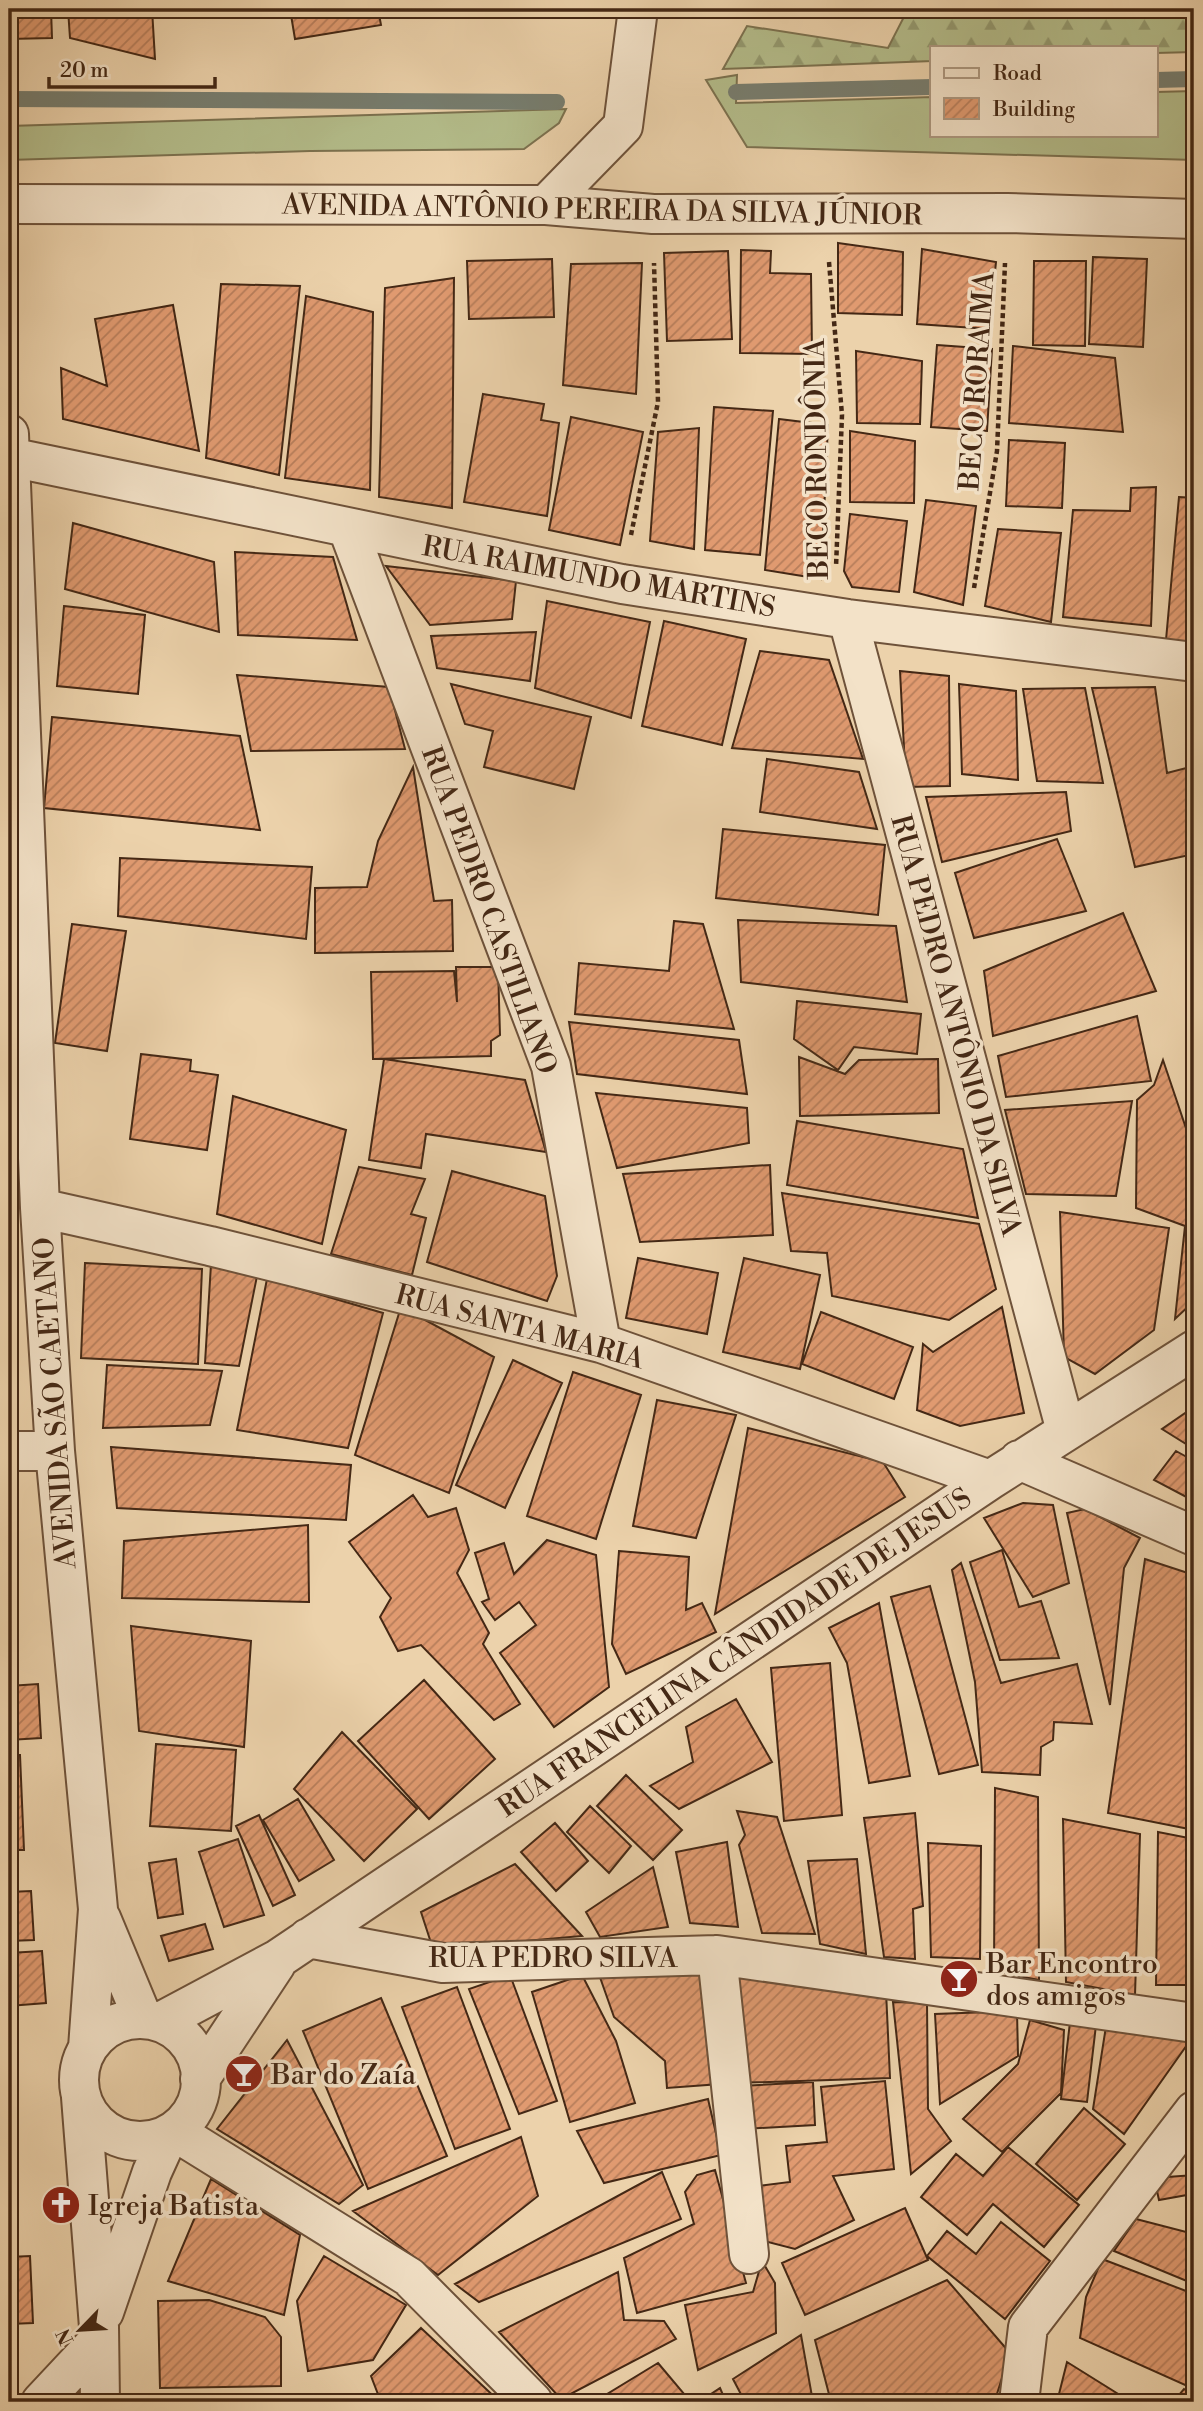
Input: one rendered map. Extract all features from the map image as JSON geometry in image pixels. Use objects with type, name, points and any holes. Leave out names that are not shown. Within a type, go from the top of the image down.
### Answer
[{"type":"street","points":[[546,205],[623,126],[638,9]]},
{"type":"street","name":"AVENIDA ANTÔNIO PEREIRA DA SILVA JÚNIOR","points":[[9,204],[546,205],[653,214],[1007,213],[1194,219]]},
{"type":"street","name":"RUA RAIMUNDO MARTINS","points":[[9,446],[348,529],[622,584],[848,620],[1194,662]]},
{"type":"street","name":"AVENIDA SÃO CAETANO","points":[[9,446],[40,1208],[55,1451],[98,1909]]},
{"type":"street","name":"RUA PEDRO CASTILIANO","points":[[348,529],[551,1066],[601,1343]]},
{"type":"street","name":"RUA PEDRO ANTÔNIO DA SILVA","points":[[848,620],[1066,1431]]},
{"type":"street","name":"RUA SANTA MARIA","points":[[40,1208],[210,1246],[601,1343],[1005,1470],[1194,1536]]},
{"type":"street","name":"RUA FRANCELINA CÂNDIDADE DE JESUS","points":[[151,2021],[293,1949],[1005,1470],[1194,1350]]},
{"type":"street","points":[[9,1451],[55,1451]]},
{"type":"street","points":[[98,1909],[151,2021]]},
{"type":"street","points":[[88,2048],[98,1909]]},
{"type":"street","points":[[200,2079],[293,1949]]},
{"type":"street","name":"RUA PEDRO SILVA","points":[[293,1949],[443,1964],[717,1955],[1194,2023]]},
{"type":"street","name":"RUA PEDRO SILVA","points":[[717,1955],[749,2254]]},
{"type":"street","points":[[81,2097],[90,2116],[105,2131],[123,2139],[143,2141],[169,2134],[189,2117],[198,2100],[198,2061],[189,2044],[176,2031],[151,2021],[127,2021],[111,2026],[98,2036],[88,2048],[81,2064],[78,2081],[99,2334],[100,2402]]},
{"type":"street","points":[[1019,2402],[1028,2327],[1194,2111]]},
{"type":"street","points":[[41,2402],[99,2334],[152,2172],[169,2134]]},
{"type":"street","points":[[169,2134],[409,2277],[533,2402]]},
{"type":"path","name":"BECO RONDÔNIA","points":[[825,212],[842,415],[835,577],[848,620]]},
{"type":"path","name":"BECO RORAIMA","points":[[967,634],[997,451],[1007,213]]},
{"type":"path","points":[[622,584],[657,401],[653,214]]},
{"type":"green space","points":[[908,9],[1194,9],[1194,52],[1158,53],[1158,46],[930,46],[930,61],[723,69],[747,26],[888,48]]},
{"type":"green space","points":[[737,75],[736,103],[930,97],[930,136],[1158,136],[1158,92],[1194,91],[1194,160],[747,147],[706,80]]},
{"type":"green space","points":[[566,109],[559,123],[524,149],[310,151],[9,160],[9,126]]},
{"type":"building","points":[[9,9],[51,9],[52,38],[9,39]]},
{"type":"building","points":[[68,9],[152,9],[155,59],[70,38]]},
{"type":"building","points":[[290,9],[378,9],[381,25],[295,39]]},
{"type":"building","points":[[838,243],[903,252],[902,315],[838,313]]},
{"type":"building","points":[[922,249],[996,262],[989,329],[917,324]]},
{"type":"building","points":[[741,250],[771,251],[770,273],[811,274],[812,354],[740,353]]},
{"type":"building","points":[[728,251],[732,339],[667,341],[664,253]]},
{"type":"building","points":[[1093,257],[1147,259],[1143,347],[1089,344]]},
{"type":"building","points":[[552,259],[554,317],[469,319],[467,261]]},
{"type":"building","points":[[1034,261],[1086,261],[1085,346],[1033,345]]},
{"type":"building","points":[[642,263],[636,394],[563,385],[571,264]]},
{"type":"building","points":[[454,278],[452,508],[379,497],[385,288]]},
{"type":"building","points":[[221,284],[300,286],[279,475],[206,458]]},
{"type":"building","points":[[306,296],[373,312],[370,490],[285,478]]},
{"type":"building","points":[[173,305],[199,451],[63,419],[61,368],[107,386],[95,319]]},
{"type":"building","points":[[937,345],[992,349],[987,431],[931,427]]},
{"type":"building","points":[[1013,346],[1115,358],[1123,432],[1009,423]]},
{"type":"building","points":[[856,351],[922,361],[920,424],[857,423]]},
{"type":"building","points":[[483,394],[544,404],[541,420],[559,423],[547,516],[464,502]]},
{"type":"building","points":[[714,407],[773,411],[760,555],[705,550]]},
{"type":"building","points":[[571,417],[643,432],[620,545],[549,530]]},
{"type":"building","points":[[779,419],[828,425],[821,579],[765,570]]},
{"type":"building","points":[[699,428],[694,549],[650,541],[658,432]]},
{"type":"building","points":[[850,431],[915,441],[914,503],[850,502]]},
{"type":"building","points":[[1009,440],[1065,443],[1062,508],[1006,506]]},
{"type":"building","points":[[1156,487],[1151,626],[1063,617],[1073,510],[1130,511],[1131,488]]},
{"type":"building","points":[[1179,497],[1194,498],[1194,642],[1166,640]]},
{"type":"building","points":[[926,500],[976,506],[963,605],[914,592]]},
{"type":"building","points":[[850,514],[907,521],[899,592],[852,587],[844,571]]},
{"type":"building","points":[[73,523],[214,562],[219,632],[65,589]]},
{"type":"building","points":[[998,529],[1061,533],[1051,622],[985,606]]},
{"type":"building","points":[[235,552],[333,557],[357,640],[238,635]]},
{"type":"building","points":[[386,566],[516,581],[512,619],[430,625]]},
{"type":"building","points":[[547,601],[650,622],[631,718],[535,688]]},
{"type":"building","points":[[64,606],[145,615],[138,694],[57,686]]},
{"type":"building","points":[[664,621],[746,639],[722,745],[642,726]]},
{"type":"building","points":[[536,632],[530,681],[437,668],[431,636]]},
{"type":"building","points":[[760,651],[829,660],[863,759],[732,748]]},
{"type":"building","points":[[900,671],[949,676],[950,786],[906,787]]},
{"type":"building","points":[[237,675],[389,687],[405,749],[251,751]]},
{"type":"building","points":[[451,684],[591,717],[574,789],[484,767],[493,731],[465,724]]},
{"type":"building","points":[[959,684],[1016,691],[1018,780],[962,774]]},
{"type":"building","points":[[1155,687],[1167,773],[1194,766],[1194,854],[1135,867],[1092,688]]},
{"type":"building","points":[[1085,688],[1103,783],[1037,781],[1023,689]]},
{"type":"building","points":[[52,717],[240,736],[260,830],[44,808]]},
{"type":"building","points":[[767,759],[859,772],[877,829],[760,812]]},
{"type":"building","points":[[413,767],[434,901],[452,900],[453,951],[315,953],[315,888],[367,887],[378,841]]},
{"type":"building","points":[[1066,792],[1071,831],[942,862],[926,797]]},
{"type":"building","points":[[723,829],[885,845],[878,915],[716,898]]},
{"type":"building","points":[[1057,839],[1086,911],[974,938],[955,873]]},
{"type":"building","points":[[120,858],[312,867],[306,939],[118,916]]},
{"type":"building","points":[[1123,913],[1156,991],[993,1036],[984,971]]},
{"type":"building","points":[[738,920],[896,926],[907,1002],[741,982]]},
{"type":"building","points":[[674,921],[703,924],[734,1029],[575,1014],[579,963],[669,971]]},
{"type":"building","points":[[72,924],[126,931],[107,1051],[55,1043]]},
{"type":"building","points":[[456,967],[498,967],[500,1035],[491,1041],[491,1056],[373,1059],[371,972],[454,971],[457,1002]]},
{"type":"building","points":[[797,1001],[921,1014],[917,1054],[854,1047],[838,1070],[794,1039]]},
{"type":"building","points":[[1137,1016],[1151,1081],[1006,1097],[998,1056]]},
{"type":"building","points":[[569,1022],[739,1040],[747,1094],[577,1074]]},
{"type":"building","points":[[141,1054],[191,1060],[190,1071],[218,1075],[207,1150],[130,1139]]},
{"type":"building","points":[[799,1057],[845,1074],[859,1060],[938,1059],[939,1113],[800,1116]]},
{"type":"building","points":[[384,1059],[525,1080],[546,1152],[426,1134],[421,1168],[369,1160]]},
{"type":"building","points":[[1163,1060],[1194,1152],[1194,1301],[1175,1319],[1185,1226],[1136,1208],[1137,1100],[1154,1085]]},
{"type":"building","points":[[596,1093],[747,1108],[749,1143],[617,1168]]},
{"type":"building","points":[[233,1096],[346,1130],[322,1244],[217,1214]]},
{"type":"building","points":[[1132,1101],[1116,1196],[1026,1194],[1005,1110]]},
{"type":"building","points":[[797,1121],[963,1149],[978,1218],[787,1185]]},
{"type":"building","points":[[770,1165],[773,1235],[640,1242],[623,1174]]},
{"type":"building","points":[[359,1167],[425,1179],[411,1214],[426,1218],[412,1275],[331,1254]]},
{"type":"building","points":[[452,1171],[545,1196],[557,1276],[547,1301],[427,1262]]},
{"type":"building","points":[[782,1193],[979,1224],[996,1289],[949,1320],[832,1296],[827,1253],[791,1251]]},
{"type":"building","points":[[1060,1212],[1169,1228],[1154,1330],[1095,1374],[1064,1357]]},
{"type":"building","points":[[638,1258],[718,1273],[707,1334],[626,1318]]},
{"type":"building","points":[[744,1258],[820,1275],[800,1369],[723,1352]]},
{"type":"building","points":[[85,1263],[202,1269],[198,1364],[81,1358]]},
{"type":"building","points":[[211,1264],[258,1271],[239,1366],[205,1363]]},
{"type":"building","points":[[267,1279],[383,1313],[348,1448],[237,1430]]},
{"type":"building","points":[[401,1307],[494,1357],[449,1493],[355,1455]]},
{"type":"building","points":[[1002,1307],[1024,1413],[960,1426],[917,1410],[923,1344],[933,1352]]},
{"type":"building","points":[[821,1312],[913,1347],[894,1399],[802,1364]]},
{"type":"building","points":[[513,1360],[562,1383],[505,1508],[456,1485]]},
{"type":"building","points":[[107,1365],[222,1371],[210,1425],[103,1428]]},
{"type":"building","points":[[573,1372],[641,1395],[596,1539],[527,1516]]},
{"type":"building","points":[[657,1400],[736,1415],[696,1538],[633,1526]]},
{"type":"building","points":[[1194,1407],[1194,1449],[1162,1429]]},
{"type":"building","points":[[748,1428],[883,1462],[905,1497],[715,1614]]},
{"type":"building","points":[[111,1447],[351,1465],[346,1520],[117,1508]]},
{"type":"building","points":[[1176,1451],[1194,1461],[1194,1501],[1154,1480]]},
{"type":"building","points":[[413,1495],[428,1517],[456,1508],[469,1550],[457,1573],[489,1633],[483,1644],[520,1704],[494,1720],[421,1645],[398,1651],[380,1617],[391,1598],[349,1542]]},
{"type":"building","points":[[1023,1503],[1053,1505],[1069,1583],[1033,1597],[984,1518]]},
{"type":"building","points":[[1085,1509],[1140,1538],[1124,1568],[1110,1705],[1067,1513]]},
{"type":"building","points":[[308,1525],[309,1602],[122,1598],[124,1541]]},
{"type":"building","points":[[547,1540],[596,1555],[609,1687],[554,1727],[500,1653],[536,1625],[519,1602],[495,1620],[482,1602],[489,1599],[475,1553],[504,1543],[514,1574]]},
{"type":"building","points":[[1002,1550],[1019,1607],[1041,1601],[1059,1658],[1000,1660],[970,1562]]},
{"type":"building","points":[[619,1551],[689,1557],[686,1610],[702,1603],[716,1632],[626,1674],[612,1644]]},
{"type":"building","points":[[1145,1559],[1194,1575],[1194,1830],[1108,1813]]},
{"type":"building","points":[[961,1563],[1001,1683],[1077,1664],[1092,1724],[1054,1722],[1053,1740],[1041,1747],[1040,1775],[982,1772],[975,1682],[952,1570]]},
{"type":"building","points":[[930,1586],[978,1765],[939,1774],[891,1597]]},
{"type":"building","points":[[879,1603],[910,1776],[869,1783],[847,1663],[829,1628]]},
{"type":"building","points":[[131,1626],[251,1641],[244,1747],[139,1731]]},
{"type":"building","points":[[830,1663],[842,1815],[784,1821],[771,1668]]},
{"type":"building","points":[[424,1680],[495,1759],[429,1819],[358,1741]]},
{"type":"building","points":[[38,1684],[41,1738],[9,1740],[9,1686]]},
{"type":"building","points":[[736,1699],[772,1762],[679,1809],[650,1786],[693,1762],[686,1727]]},
{"type":"building","points":[[342,1732],[417,1809],[364,1861],[294,1789]]},
{"type":"building","points":[[156,1744],[236,1750],[231,1831],[150,1826]]},
{"type":"building","points":[[9,1755],[20,1755],[24,1850],[9,1850]]},
{"type":"building","points":[[626,1775],[682,1830],[653,1860],[597,1806]]},
{"type":"building","points":[[995,1788],[1038,1797],[1039,1980],[994,1971]]},
{"type":"building","points":[[298,1799],[334,1860],[299,1881],[263,1820]]},
{"type":"building","points":[[590,1806],[631,1846],[609,1873],[567,1832]]},
{"type":"building","points":[[737,1811],[777,1817],[815,1934],[762,1933],[739,1845],[745,1835]]},
{"type":"building","points":[[915,1813],[923,1906],[913,1909],[915,1959],[884,1957],[864,1818]]},
{"type":"building","points":[[259,1815],[295,1895],[273,1906],[236,1826]]},
{"type":"building","points":[[1063,1819],[1140,1834],[1135,1995],[1066,1982]]},
{"type":"building","points":[[555,1823],[588,1861],[556,1891],[521,1852]]},
{"type":"building","points":[[1158,1832],[1194,1839],[1194,1985],[1156,1985]]},
{"type":"building","points":[[238,1839],[264,1915],[224,1927],[199,1852]]},
{"type":"building","points":[[727,1842],[738,1927],[690,1923],[676,1852]]},
{"type":"building","points":[[928,1843],[981,1846],[980,1959],[931,1957]]},
{"type":"building","points":[[176,1859],[183,1914],[158,1918],[149,1863]]},
{"type":"building","points":[[857,1859],[866,1954],[820,1944],[808,1861]]},
{"type":"building","points":[[515,1864],[582,1936],[433,1949],[421,1912]]},
{"type":"building","points":[[653,1867],[668,1927],[600,1937],[586,1912]]},
{"type":"building","points":[[31,1891],[34,1940],[9,1941],[9,1892]]},
{"type":"building","points":[[205,1924],[213,1949],[169,1961],[161,1936]]},
{"type":"building","points":[[42,1951],[46,2003],[9,2006],[9,1953]]},
{"type":"building","points":[[712,1958],[720,2084],[667,2088],[665,2061],[614,2017],[596,1966]]},
{"type":"building","points":[[731,1974],[886,1991],[890,2078],[735,2083]]},
{"type":"building","points":[[510,1975],[557,2101],[519,2114],[469,1989]]},
{"type":"building","points":[[582,1975],[616,2041],[635,2103],[570,2122],[532,1992]]},
{"type":"building","points":[[457,1987],[510,2129],[455,2149],[402,2007]]},
{"type":"building","points":[[381,1998],[447,2156],[368,2189],[303,2031]]},
{"type":"building","points":[[893,2002],[927,2003],[928,2109],[951,2141],[911,2174]]},
{"type":"building","points":[[1017,2011],[1018,2056],[940,2104],[935,2014]]},
{"type":"building","points":[[1030,2020],[1064,2030],[1061,2093],[1002,2152],[963,2119],[1018,2064]]},
{"type":"building","points":[[1107,2020],[1194,2035],[1124,2134],[1093,2109]]},
{"type":"building","points":[[1070,2022],[1096,2025],[1087,2102],[1061,2099]]},
{"type":"building","points":[[287,2040],[363,2185],[339,2204],[217,2129]]},
{"type":"building","points":[[885,2081],[894,2169],[833,2176],[854,2220],[795,2249],[764,2241],[758,2186],[790,2182],[786,2146],[827,2142],[821,2087]]},
{"type":"building","points":[[813,2082],[815,2125],[744,2129],[741,2086]]},
{"type":"building","points":[[708,2099],[721,2155],[604,2183],[577,2131]]},
{"type":"building","points":[[1084,2108],[1125,2144],[1077,2200],[1036,2164]]},
{"type":"building","points":[[521,2137],[538,2196],[438,2275],[353,2211]]},
{"type":"building","points":[[1008,2147],[1079,2205],[1044,2247],[993,2204],[967,2235],[921,2197],[956,2154],[983,2176]]},
{"type":"building","points":[[9,2163],[12,2251],[9,2251]]},
{"type":"building","points":[[715,2170],[746,2283],[637,2313],[624,2258],[694,2224],[685,2192],[697,2175]]},
{"type":"building","points":[[662,2172],[681,2219],[479,2302],[455,2284]]},
{"type":"building","points":[[1194,2175],[1194,2232],[1187,2232],[1187,2195],[1159,2200],[1154,2178]]},
{"type":"building","points":[[211,2179],[300,2235],[284,2315],[168,2281]]},
{"type":"building","points":[[905,2208],[928,2260],[805,2315],[782,2263]]},
{"type":"building","points":[[1136,2219],[1194,2234],[1194,2284],[1114,2251]]},
{"type":"building","points":[[1001,2222],[1050,2261],[1005,2319],[927,2256],[947,2231],[976,2254]]},
{"type":"building","points":[[30,2256],[33,2323],[9,2324],[9,2257]]},
{"type":"building","points":[[324,2256],[406,2305],[373,2360],[308,2371],[297,2301]]},
{"type":"building","points":[[1102,2259],[1194,2294],[1194,2389],[1080,2338],[1086,2297]]},
{"type":"building","points":[[762,2261],[775,2283],[776,2333],[698,2370],[685,2305],[753,2292]]},
{"type":"building","points":[[618,2272],[624,2320],[664,2321],[676,2339],[561,2399],[499,2332]]},
{"type":"building","points":[[947,2280],[1010,2353],[995,2400],[831,2402],[815,2340]]},
{"type":"building","points":[[209,2300],[265,2317],[281,2337],[281,2386],[160,2388],[158,2301]]},
{"type":"building","points":[[421,2328],[500,2402],[381,2402],[371,2376]]},
{"type":"building","points":[[801,2335],[813,2402],[745,2402],[733,2379]]},
{"type":"building","points":[[1067,2362],[1131,2402],[1057,2402]]},
{"type":"building","points":[[658,2363],[685,2395],[676,2402],[594,2402]]},
{"type":"building","points":[[720,2388],[726,2402],[699,2402]]},
{"type":"building","points":[[1184,2389],[1194,2395],[1194,2402],[1173,2402]]},
{"type":"waterway","points":[[1158,80],[1194,79]]},
{"type":"waterway","points":[[736,92],[930,87]]},
{"type":"waterway","points":[[9,99],[557,102]]},
{"type":"place","name":"Bar Encontro dos amigos","points":[[959,1979]]},
{"type":"place","name":"Bar do Zaía","points":[[244,2074]]},
{"type":"place","name":"Igreja Batista","points":[[61,2205]]}]
